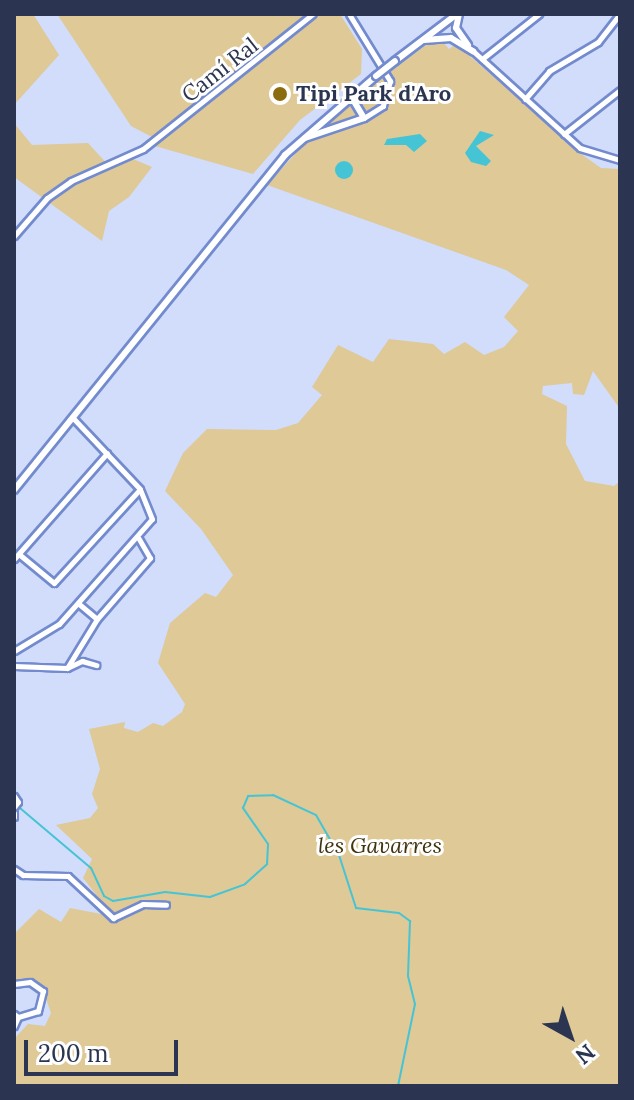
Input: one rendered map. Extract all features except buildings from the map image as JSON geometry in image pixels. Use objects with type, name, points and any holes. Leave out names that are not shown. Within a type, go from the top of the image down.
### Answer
[{"type":"street","name":"Camí Ral","points":[[14,236],[37,206],[71,181],[143,149],[313,14]]},
{"type":"street","points":[[295,144],[325,127],[364,118],[383,106],[390,81],[349,14]]},
{"type":"street","points":[[14,490],[295,144],[376,76],[458,14]]},
{"type":"street","points":[[456,28],[458,14]]},
{"type":"street","points":[[482,59],[539,14]]},
{"type":"street","points":[[525,99],[549,71],[598,42],[620,14]]},
{"type":"street","points":[[445,23],[456,28],[473,51]]},
{"type":"street","points":[[445,23],[451,38]]},
{"type":"street","points":[[421,41],[451,38],[473,51],[564,134],[592,155],[620,160]]},
{"type":"street","points":[[564,134],[620,90]]},
{"type":"street","points":[[351,96],[364,118]]},
{"type":"street","points":[[14,651],[54,628],[79,604],[91,583],[139,539],[152,519],[140,489],[73,418]]},
{"type":"street","points":[[107,453],[17,557],[54,583],[140,489]]},
{"type":"street","points":[[67,668],[97,619],[150,558],[139,539]]},
{"type":"street","points":[[79,604],[97,619]]},
{"type":"street","points":[[14,666],[67,668],[82,661],[96,665]]},
{"type":"street","points":[[14,869],[23,875],[68,876],[113,918],[143,904],[166,905]]},
{"type":"street","points":[[14,984],[30,982],[43,991],[38,1011],[16,1016],[14,1026]]},
{"type":"green space","points":[[14,14],[33,14],[59,55],[14,105]]},
{"type":"green space","points":[[57,14],[307,14],[243,70],[152,137],[131,126]]},
{"type":"green space","name":"Tipi Park d'Aro","points":[[321,14],[340,14],[362,49],[361,74],[300,120],[253,174],[155,146]]},
{"type":"green space","name":"les Gavarres","points":[[442,41],[449,49],[456,44],[584,156],[601,168],[620,169],[620,409],[593,371],[584,395],[573,394],[572,383],[543,386],[542,394],[567,406],[566,444],[585,481],[614,486],[620,481],[620,1086],[14,1086],[14,1039],[28,1024],[45,1026],[51,1013],[41,984],[14,982],[14,934],[39,909],[61,922],[70,908],[101,914],[106,907],[83,878],[92,859],[56,825],[90,818],[98,808],[92,794],[100,769],[89,729],[125,722],[124,728],[138,732],[153,723],[163,726],[182,712],[185,704],[158,663],[170,623],[205,593],[216,597],[233,575],[201,529],[165,491],[183,453],[207,429],[276,430],[298,423],[322,395],[312,387],[338,345],[373,362],[389,339],[433,344],[444,354],[465,342],[484,355],[504,347],[518,331],[504,317],[529,285],[506,270],[267,185],[327,119],[430,42]]},
{"type":"green space","points":[[14,123],[32,145],[88,143],[110,167],[133,159],[152,167],[129,197],[109,211],[102,241],[14,177]]},
{"type":"water","points":[[480,131],[494,135],[476,146],[491,161],[486,166],[471,162],[465,153]]},
{"type":"water","points":[[420,134],[427,141],[414,152],[406,145],[384,145],[387,139]]},
{"type":"water","points":[[340,161],[348,161],[353,170],[351,177],[340,179],[335,174],[335,166]]},
{"type":"waterway","points":[[14,803],[91,868],[104,896],[113,901],[165,892],[210,897],[245,884],[267,864],[268,844],[243,808],[248,796],[273,795],[316,815],[339,855],[356,908],[399,913],[410,921],[408,976],[415,1004],[398,1086]]},
{"type":"place","name":"Tipi Park d'Aro","points":[[280,94]]}]
